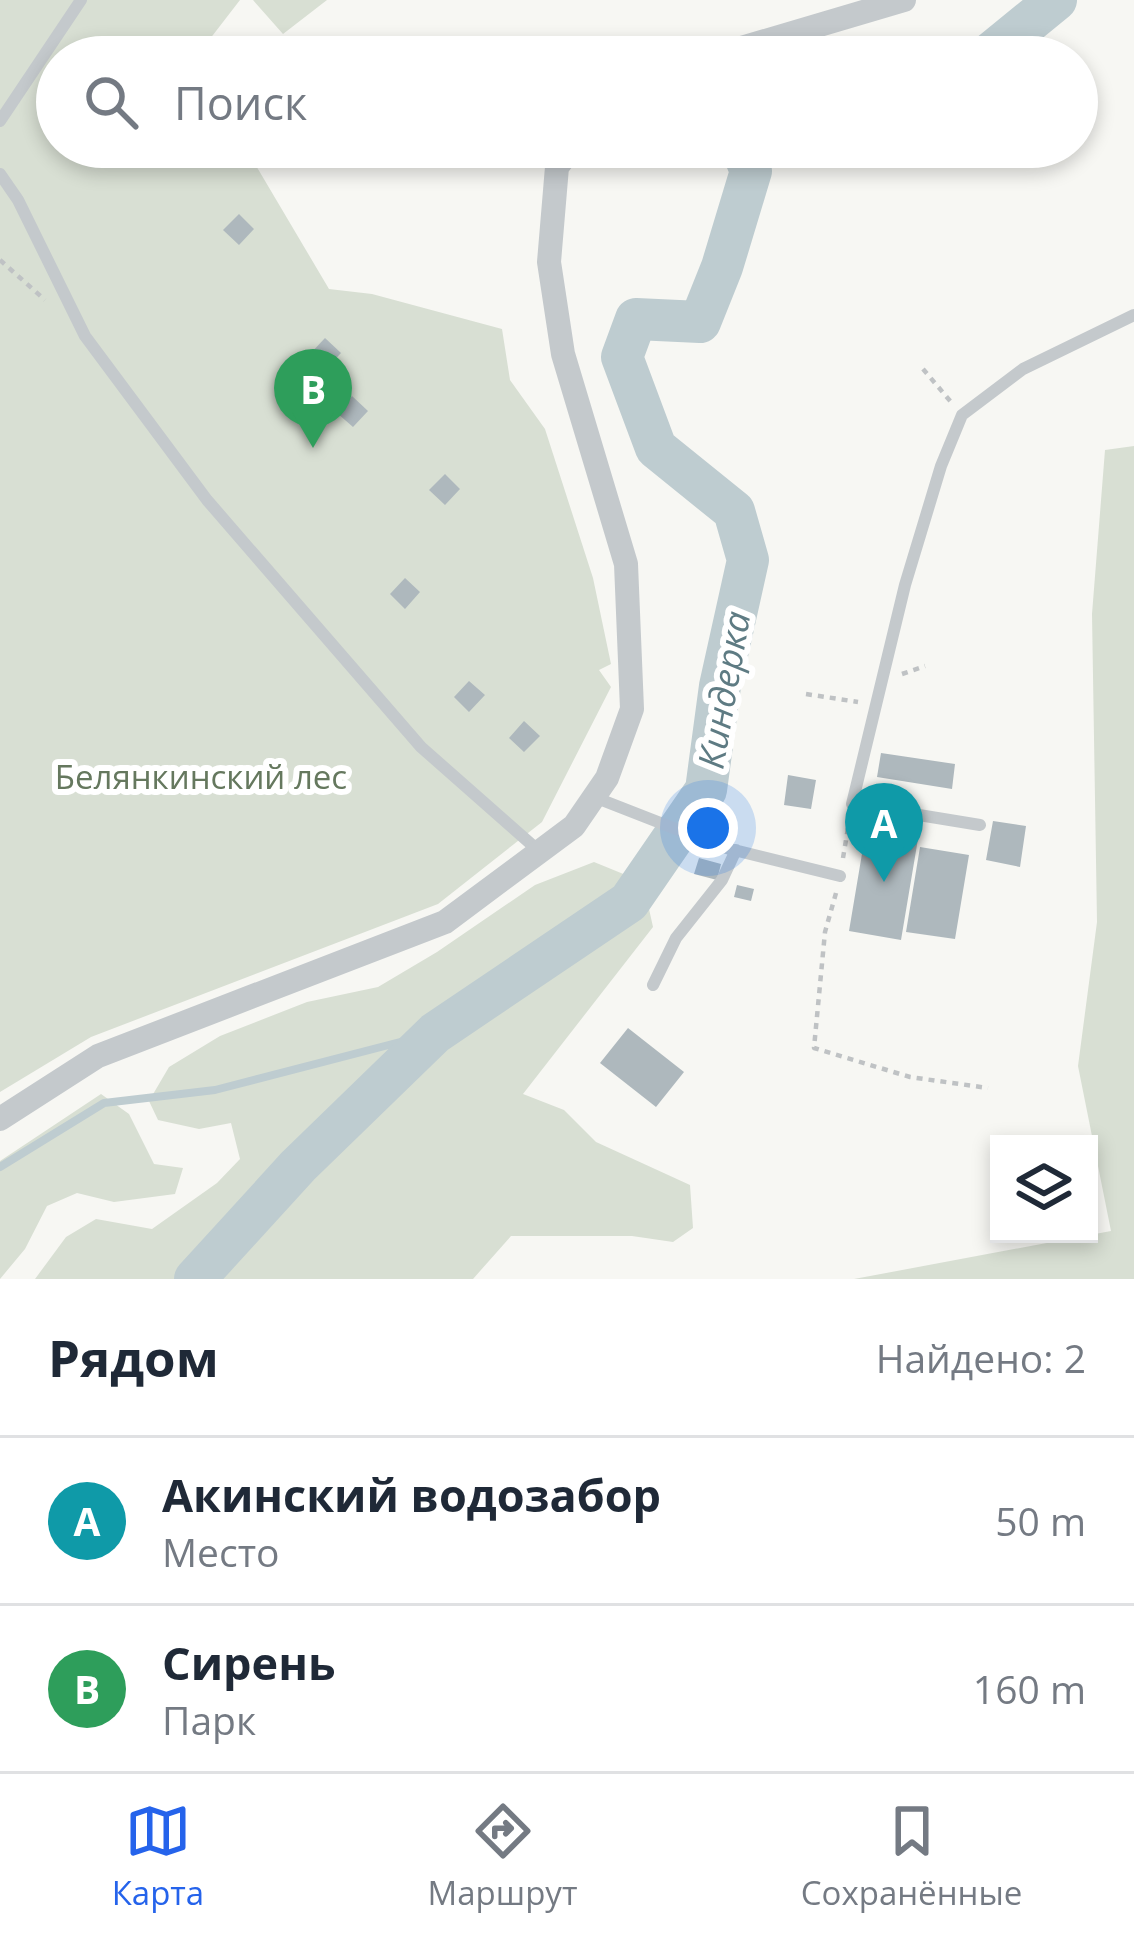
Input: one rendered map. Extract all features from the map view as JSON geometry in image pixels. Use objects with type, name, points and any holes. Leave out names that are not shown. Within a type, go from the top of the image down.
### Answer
[{"type":"street","points":[[782,36],[904,0]]},
{"type":"street","points":[[0,1120],[98,1056],[445,922],[574,826],[607,778],[632,709],[626,564],[563,354],[549,262],[557,168]]},
{"type":"lane","points":[[56,36],[80,0]]},
{"type":"lane","points":[[0,122],[36,67]]},
{"type":"lane","points":[[0,174],[18,200],[86,336],[207,500],[421,748],[541,853]]},
{"type":"lane","points":[[980,825],[852,804],[905,586],[941,466],[962,415],[1023,369],[1134,315]]},
{"type":"lane","points":[[594,797],[736,850],[840,876]]},
{"type":"lane","points":[[653,986],[676,938],[722,880],[736,850]]},
{"type":"path","points":[[0,260],[51,305]]},
{"type":"path","points":[[923,369],[962,415]]},
{"type":"path","points":[[806,694],[876,704]]},
{"type":"path","points":[[852,804],[825,932],[814,1048],[910,1077],[988,1088]]},
{"type":"green space","name":"Белянкинский лес","points":[[0,0],[240,0],[212,36],[36,36],[36,168],[257,168],[329,289],[372,294],[502,329],[510,380],[545,429],[593,578],[611,664],[599,670],[611,687],[542,822],[438,904],[91,1037],[0,1092]]},
{"type":"green space","points":[[253,0],[327,0],[283,34]]},
{"type":"green space","points":[[1134,446],[1134,1279],[854,1279],[1047,1243],[1098,1243],[1098,1233],[1111,1231],[1098,1166],[1098,1135],[1092,1135],[1078,1066],[1097,922],[1092,614],[1105,450]]},
{"type":"green space","points":[[594,862],[643,882],[653,927],[523,1094],[564,1110],[596,1142],[690,1185],[693,1228],[673,1242],[632,1236],[511,1236],[473,1279],[35,1279],[66,1237],[96,1219],[152,1229],[217,1183],[240,1159],[231,1123],[199,1129],[158,1120],[149,1101],[169,1067],[220,1036],[307,1002],[378,987],[535,885]]},
{"type":"green space","points":[[101,1094],[129,1114],[154,1164],[183,1168],[175,1194],[114,1202],[77,1193],[47,1206],[25,1249],[0,1279],[0,1161]]},
{"type":"building","points":[[239,214],[254,229],[239,245],[223,230]]},
{"type":"building","points":[[325,338],[341,353],[326,369],[310,354]]},
{"type":"building","points":[[352,396],[368,411],[353,427],[337,413]]},
{"type":"building","points":[[445,474],[460,489],[445,505],[429,490]]},
{"type":"building","points":[[405,578],[420,592],[405,609],[390,594]]},
{"type":"building","points":[[469,681],[485,695],[469,712],[454,697]]},
{"type":"building","points":[[524,721],[540,736],[524,752],[509,738]]},
{"type":"building","points":[[881,753],[955,764],[952,789],[877,777]]},
{"type":"building","points":[[788,775],[816,780],[811,809],[784,805]]},
{"type":"building","points":[[993,821],[1026,826],[1020,867],[986,860]]},
{"type":"building","points":[[867,824],[919,833],[901,940],[849,931]]},
{"type":"building","points":[[920,847],[969,855],[955,939],[906,932]]},
{"type":"building","points":[[699,858],[721,864],[717,880],[694,874]]},
{"type":"building","points":[[737,885],[754,889],[751,901],[734,897]]},
{"type":"building","points":[[628,1028],[684,1072],[656,1107],[600,1063]]},
{"type":"waterway","name":"Киндерка","points":[[1012,36],[1056,0]]},
{"type":"waterway","name":"Киндерка","points":[[195,1279],[298,1166],[435,1033],[629,902],[706,790],[720,686],[748,560],[734,511],[656,448],[622,357],[636,319],[700,322],[722,267],[750,168]]},
{"type":"waterway","points":[[0,1167],[104,1103],[215,1090],[435,1033]]},
{"type":"place","name":"Сирень","points":[[313,448]]},
{"type":"place","name":"Акинский водозабор","points":[[884,882]]}]
